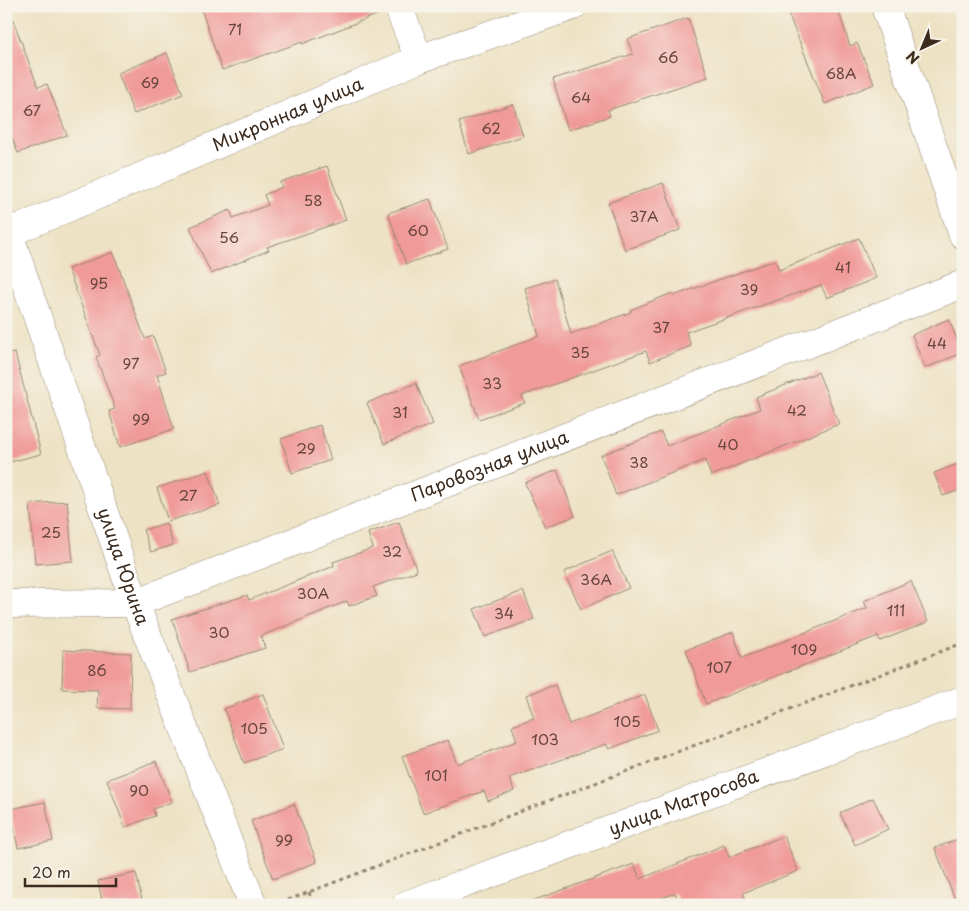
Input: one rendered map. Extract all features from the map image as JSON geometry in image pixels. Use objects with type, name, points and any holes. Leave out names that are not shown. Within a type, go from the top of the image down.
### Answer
[{"type":"street","points":[[398,6],[419,59]]},
{"type":"street","name":"Микронная улица","points":[[7,231],[419,59],[573,6]]},
{"type":"street","points":[[885,6],[963,235]]},
{"type":"street","name":"улица Юрина","points":[[7,231],[135,602],[253,905]]},
{"type":"street","name":"Паровозная улица","points":[[6,604],[135,602],[963,284]]},
{"type":"street","name":"улица Матросова","points":[[406,905],[963,700]]},
{"type":"path","points":[[288,900],[963,643]]},
{"type":"path","points":[[309,892],[313,905]]},
{"type":"building","points":[[200,6],[383,6],[384,12],[302,44],[302,42],[222,70]]},
{"type":"building","points":[[785,6],[837,6],[850,46],[857,43],[874,84],[825,104]]},
{"type":"building","points":[[6,9],[9,9],[38,87],[47,84],[67,135],[18,153],[6,123]]},
{"type":"building","points":[[688,18],[708,77],[608,110],[610,116],[568,130],[553,79],[633,54],[627,39]]},
{"type":"building","points":[[167,53],[183,94],[134,114],[118,73]]},
{"type":"building","points":[[513,104],[523,136],[469,154],[459,122]]},
{"type":"building","points":[[327,166],[346,220],[267,247],[269,250],[211,274],[190,227],[230,210],[233,218],[268,205],[264,195],[282,187],[280,182]]},
{"type":"building","points":[[663,183],[680,230],[625,250],[608,203]]},
{"type":"building","points":[[430,199],[448,249],[406,264],[388,213]]},
{"type":"building","points":[[859,238],[876,278],[827,298],[821,285],[686,332],[691,346],[650,362],[646,351],[522,396],[525,403],[479,419],[459,366],[539,336],[525,288],[555,279],[571,334],[631,312],[630,310],[672,293],[673,296],[775,260],[779,270]]},
{"type":"building","points":[[113,252],[145,339],[153,336],[166,372],[157,375],[174,429],[120,447],[109,411],[115,409],[96,357],[100,355],[68,269]]},
{"type":"building","points":[[949,319],[962,353],[925,368],[912,335]]},
{"type":"building","points":[[15,353],[41,454],[6,463],[6,354]]},
{"type":"building","points":[[818,372],[839,424],[711,476],[705,460],[616,495],[601,455],[661,432],[667,446],[760,409],[756,397]]},
{"type":"building","points":[[416,383],[433,424],[384,444],[367,403]]},
{"type":"building","points":[[320,425],[331,460],[292,473],[281,439]]},
{"type":"building","points":[[963,462],[963,489],[943,496],[934,473]]},
{"type":"building","points":[[557,470],[575,516],[545,527],[525,483]]},
{"type":"building","points":[[208,471],[220,505],[168,521],[157,488]]},
{"type":"building","points":[[67,501],[73,561],[35,564],[30,504]]},
{"type":"building","points":[[399,522],[417,571],[373,587],[377,596],[349,606],[347,601],[261,636],[265,648],[190,672],[172,619],[247,595],[249,600],[334,566],[333,562],[373,548],[368,533]]},
{"type":"building","points":[[166,523],[173,545],[151,552],[143,530]]},
{"type":"building","points":[[612,551],[629,588],[581,609],[564,572]]},
{"type":"building","points":[[911,581],[928,622],[880,641],[878,636],[706,704],[686,650],[733,632],[742,658],[867,608],[864,601]]},
{"type":"building","points":[[523,591],[534,619],[485,637],[474,609]]},
{"type":"building","points":[[63,650],[131,653],[130,709],[97,708],[98,690],[62,689]]},
{"type":"building","points":[[555,685],[569,724],[645,695],[658,730],[609,749],[606,744],[509,778],[514,791],[488,801],[484,791],[423,813],[402,756],[448,740],[457,764],[517,741],[512,726],[534,718],[526,695]]},
{"type":"building","points":[[263,694],[283,749],[244,763],[224,709]]},
{"type":"building","points":[[156,761],[172,802],[153,809],[155,816],[125,827],[107,780]]},
{"type":"building","points":[[873,798],[888,829],[855,845],[840,813]]},
{"type":"building","points":[[45,802],[53,841],[18,848],[10,809]]},
{"type":"building","points":[[294,804],[317,862],[273,879],[251,821]]},
{"type":"building","points":[[784,836],[798,871],[743,893],[748,905],[680,905],[675,893],[649,903],[649,905],[529,905],[529,902],[634,864],[640,879],[724,845],[729,857]]},
{"type":"building","points":[[963,837],[963,905],[957,905],[935,848]]},
{"type":"building","points":[[136,873],[143,905],[103,905],[98,881]]}]
